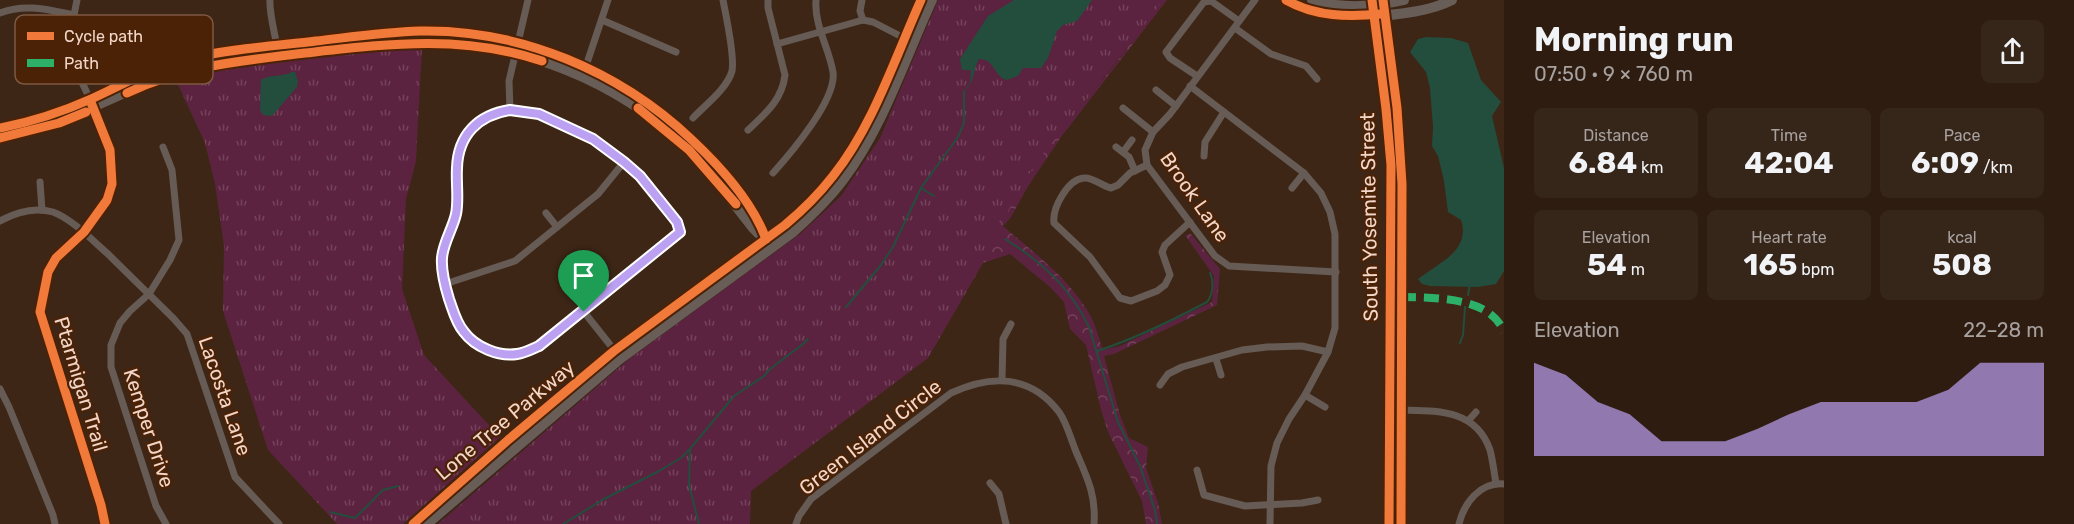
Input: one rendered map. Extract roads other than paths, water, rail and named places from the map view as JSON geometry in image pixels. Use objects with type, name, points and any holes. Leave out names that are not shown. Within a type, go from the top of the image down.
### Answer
[{"type":"street","name":"Ptarmigan Trail","points":[[74,15],[77,0]]},
{"type":"street","points":[[270,0],[269,8],[278,51]]},
{"type":"street","points":[[510,110],[510,81],[528,0]]},
{"type":"street","points":[[586,66],[608,0]]},
{"type":"street","points":[[693,118],[724,86],[732,71],[723,0]]},
{"type":"street","points":[[748,130],[768,112],[781,92],[784,75],[768,0]]},
{"type":"street","points":[[773,173],[797,145],[831,93],[833,74],[815,7],[816,0]]},
{"type":"street","points":[[862,0],[860,10],[863,21]]},
{"type":"street","name":"Lone Tree Parkway","points":[[908,40],[921,0]]},
{"type":"street","name":"Lone Tree Parkway","points":[[413,524],[508,440],[617,354],[769,243],[803,210],[834,176],[846,158],[908,40],[932,0]]},
{"type":"street","name":"Brook Lane","points":[[1255,0],[1154,132],[1145,150],[1147,165],[1215,256],[1229,266],[1336,272]]},
{"type":"street","points":[[1286,0],[1296,6],[1328,14],[1404,0]]},
{"type":"street","points":[[1312,0],[1345,6],[1378,6],[1423,11],[1452,0]]},
{"type":"street","points":[[1197,76],[1170,58],[1166,52],[1204,2],[1211,1],[1271,54],[1306,66],[1317,79]]},
{"type":"street","name":"South Yosemite Street","points":[[1378,6],[1390,147],[1389,524]]},
{"type":"street","name":"South Yosemite Street","points":[[1378,6],[1400,142],[1401,524]]},
{"type":"street","points":[[0,13],[26,7],[74,15]]},
{"type":"street","points":[[602,21],[676,52]]},
{"type":"street","points":[[777,44],[863,21],[873,22],[908,40]]},
{"type":"street","points":[[213,57],[278,51],[422,31],[474,35],[586,66],[645,100],[710,157],[760,223],[769,243]]},
{"type":"street","points":[[516,48],[537,59],[582,76],[639,108],[689,150],[756,232],[769,243]]},
{"type":"street","name":"Ptarmigan Trail","points":[[83,84],[110,150],[112,184],[107,200],[84,232],[56,258],[48,272],[40,312],[105,524]]},
{"type":"street","points":[[0,138],[59,123],[126,84]]},
{"type":"street","points":[[1190,86],[1304,173],[1321,193],[1330,212],[1335,234],[1335,328],[1328,352],[1277,443],[1271,466],[1270,524]]},
{"type":"street","points":[[1156,90],[1176,106]]},
{"type":"street","points":[[0,128],[92,104]]},
{"type":"street","points":[[1123,108],[1154,132]]},
{"type":"street","points":[[510,110],[539,114],[593,139],[640,176],[677,222],[680,232],[584,312],[539,346],[517,354],[499,353],[479,345],[464,332],[453,313],[445,284],[442,257],[457,212],[457,166],[460,148],[468,132],[480,120],[497,112],[510,110]]},
{"type":"street","points":[[1204,156],[1205,142],[1224,112]]},
{"type":"street","points":[[1132,140],[1119,149],[1129,157],[1135,171]]},
{"type":"street","name":"Kemper Drive","points":[[163,147],[172,170],[179,240],[170,260],[149,294],[120,323],[111,345],[111,367],[156,506],[166,524]]},
{"type":"street","points":[[445,284],[515,261],[598,194],[624,162]]},
{"type":"street","points":[[1147,165],[1135,171],[1118,186],[1111,188],[1093,179],[1083,178],[1074,182],[1061,198],[1053,215],[1054,223],[1090,257],[1120,298],[1131,301],[1157,291],[1165,285],[1170,275],[1162,252],[1165,245],[1190,222]]},
{"type":"street","points":[[1292,188],[1304,173]]},
{"type":"street","points":[[0,220],[14,213],[42,210],[40,182]]},
{"type":"street","name":"Lacosta Lane","points":[[42,210],[55,213],[84,232],[187,334],[235,477],[279,524]]},
{"type":"street","points":[[546,213],[557,227]]},
{"type":"street","points":[[584,312],[617,354]]},
{"type":"street","points":[[1002,380],[1003,339],[1011,324]]},
{"type":"street","points":[[1160,385],[1168,374],[1182,367],[1242,350],[1302,346],[1328,352]]},
{"type":"street","name":"Lone Tree Parkway","points":[[428,524],[617,354]]},
{"type":"street","points":[[1216,358],[1221,375]]},
{"type":"street","name":"Green Island Circle","points":[[796,524],[811,499],[951,393],[970,385],[1002,380],[1036,390],[1060,413],[1092,491],[1095,509],[1094,524]]},
{"type":"street","points":[[0,389],[45,494],[55,524]]},
{"type":"street","points":[[1305,395],[1325,407]]},
{"type":"street","points":[[1390,398],[1402,410],[1449,412],[1468,421],[1479,432],[1490,449],[1500,484],[1481,490],[1468,500],[1459,524]]},
{"type":"street","points":[[1468,421],[1476,412]]},
{"type":"street","points":[[1197,470],[1203,495],[1245,506],[1318,500]]},
{"type":"street","points":[[990,483],[999,494],[1006,524]]},
{"type":"waterway","points":[[846,307],[893,247],[921,188],[958,137],[964,123],[964,91]]},
{"type":"waterway","points":[[921,188],[934,196]]},
{"type":"waterway","points":[[1005,239],[1043,266],[1054,277],[1073,300],[1089,327],[1118,422],[1140,466],[1155,510],[1157,524]]},
{"type":"waterway","points":[[1097,351],[1153,329],[1207,302],[1212,288],[1210,273]]},
{"type":"waterway","points":[[1468,295],[1470,283]]},
{"type":"waterway","points":[[1460,343],[1463,335],[1465,307]]},
{"type":"waterway","points":[[563,524],[604,499],[681,458],[734,396],[764,376],[808,339]]},
{"type":"waterway","points":[[690,450],[689,485],[699,524]]},
{"type":"waterway","points":[[330,512],[355,518],[383,490],[398,486]]}]
